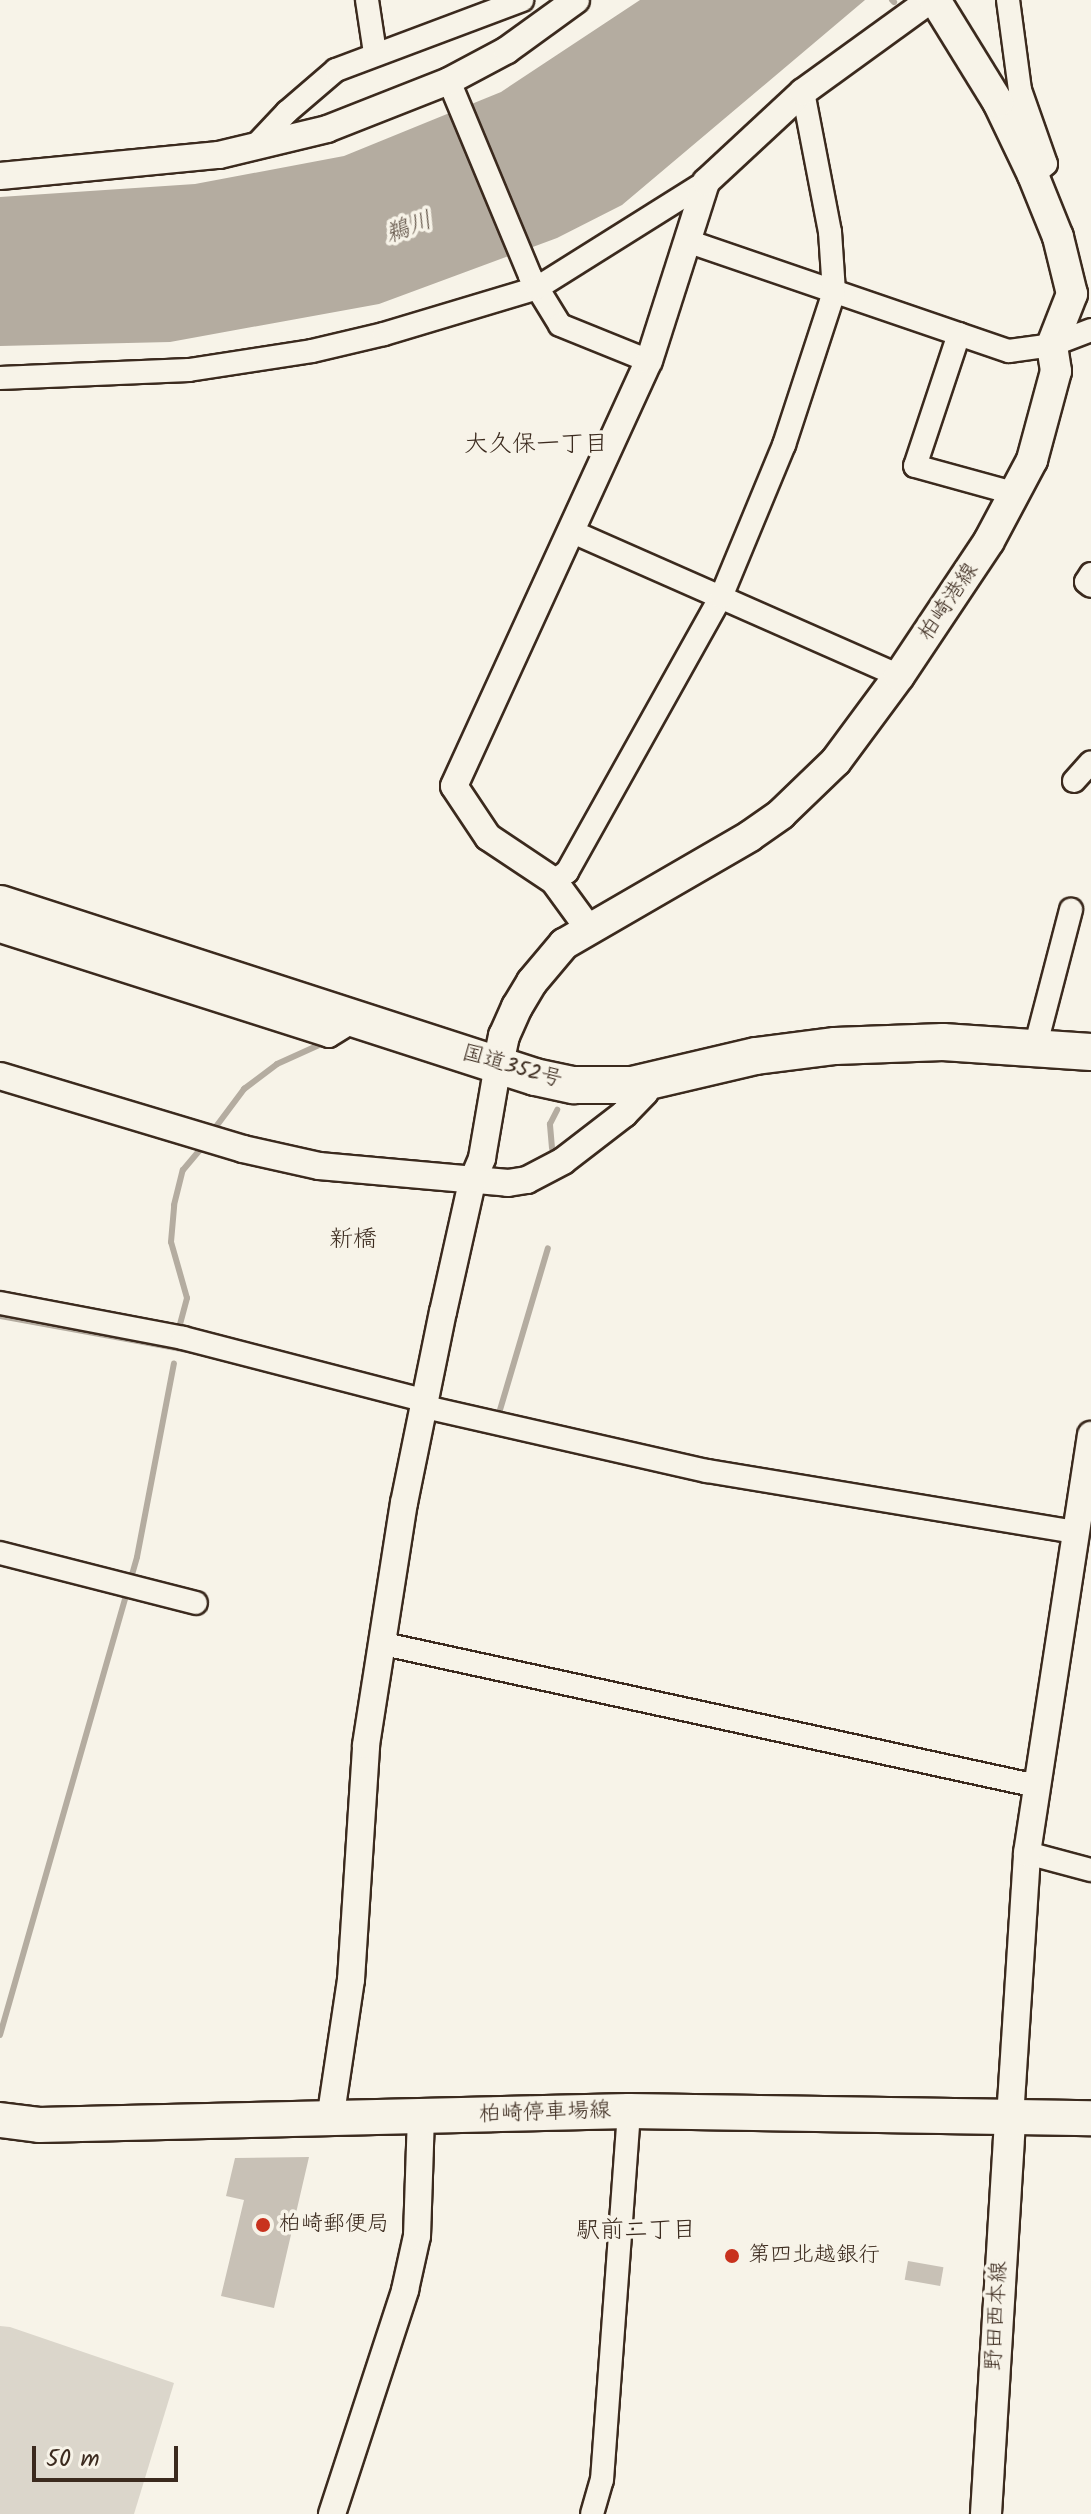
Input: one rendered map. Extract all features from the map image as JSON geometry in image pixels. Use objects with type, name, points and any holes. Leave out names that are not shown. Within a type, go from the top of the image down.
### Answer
[{"type":"highway","name":"国道352号","points":[[0,904],[355,1020],[574,1085],[598,1087],[648,1082],[794,1050],[943,1042],[1091,1052]]},
{"type":"main road","name":"柏崎港線","points":[[498,1064],[504,1036],[532,982],[564,944],[750,836],[781,814],[836,761],[899,676],[1017,494],[1042,429],[1056,371],[1052,345],[1072,294],[1058,237],[1033,175],[998,102],[933,0]]},
{"type":"main road","name":"柏崎停車場線","points":[[0,2120],[39,2125],[629,2111],[1091,2118]]},
{"type":"main road","name":"野田西本線","points":[[986,2514],[1010,2118]]},
{"type":"street","points":[[367,0],[375,53]]},
{"type":"street","points":[[255,146],[287,112],[336,70],[522,0]]},
{"type":"street","points":[[0,176],[219,155],[327,129],[451,87],[576,0]]},
{"type":"street","points":[[0,378],[189,370],[312,351],[384,334],[534,282],[706,182],[803,92],[933,0]]},
{"type":"street","points":[[1008,0],[1020,90],[1046,164],[1033,175]]},
{"type":"street","points":[[451,87],[534,282],[560,325],[649,361]]},
{"type":"street","points":[[554,881],[567,872],[721,597],[784,445],[834,292],[830,232],[803,92]]},
{"type":"street","points":[[589,929],[554,881],[488,837],[454,786],[649,361],[706,182]]},
{"type":"street","points":[[687,241],[1009,351],[1052,345],[1091,330]]},
{"type":"street","points":[[959,334],[915,466],[1017,494]]},
{"type":"street","points":[[573,532],[899,676]]},
{"type":"street","points":[[1091,574],[1086,582],[1091,586]]},
{"type":"street","points":[[1074,781],[1091,762]]},
{"type":"street","points":[[1035,1048],[1071,910]]},
{"type":"street","points":[[0,931],[329,1036],[355,1020]]},
{"type":"street","points":[[330,2120],[351,1980],[366,1745],[404,1503],[472,1182],[482,1158],[498,1064]]},
{"type":"street","points":[[0,1076],[243,1149],[319,1166],[508,1183],[544,1174],[617,1120],[645,1092],[648,1082]]},
{"type":"street","points":[[0,1303],[183,1338],[425,1404],[707,1471],[1074,1532]]},
{"type":"street","points":[[1010,2118],[1027,1853],[1091,1435]]},
{"type":"street","points":[[0,1553],[196,1603]]},
{"type":"street","points":[[384,1644],[1037,1786]]},
{"type":"street","points":[[1027,1853],[1091,1870]]},
{"type":"street","points":[[592,2514],[602,2480],[629,2111]]},
{"type":"street","points":[[332,2514],[405,2290],[417,2236],[421,2117]]},
{"type":"shaded area","points":[[0,2326],[174,2383],[134,2514],[0,2514]]},
{"type":"water","name":"鵜川","points":[[640,0],[865,0],[622,205],[557,238],[379,304],[170,342],[0,346],[0,197],[195,184],[344,156],[501,92]]},
{"type":"building","points":[[309,2157],[274,2308],[221,2296],[244,2200],[226,2196],[235,2158]]},
{"type":"building","points":[[908,2261],[943,2267],[940,2286],[905,2280]]},
{"type":"waterway","points":[[212,1132],[244,1089],[277,1064],[321,1044]]},
{"type":"waterway","points":[[552,1148],[550,1124],[557,1110]]},
{"type":"waterway","points":[[179,1328],[187,1298],[171,1242],[174,1205],[183,1170],[204,1145]]},
{"type":"waterway","points":[[497,1420],[548,1248]]},
{"type":"waterway","points":[[0,1316],[193,1351]]},
{"type":"waterway","points":[[0,2035],[137,1557],[174,1363]]},
{"type":"place","name":"柏崎郵便局","points":[[263,2225]]},
{"type":"place","name":"第四北越銀行","points":[[732,2256]]},
{"type":"district","name":"大久保一丁目","points":[[536,445]]},
{"type":"district","name":"新橋","points":[[353,1240]]},
{"type":"district","name":"駅前二丁目","points":[[636,2231]]}]
